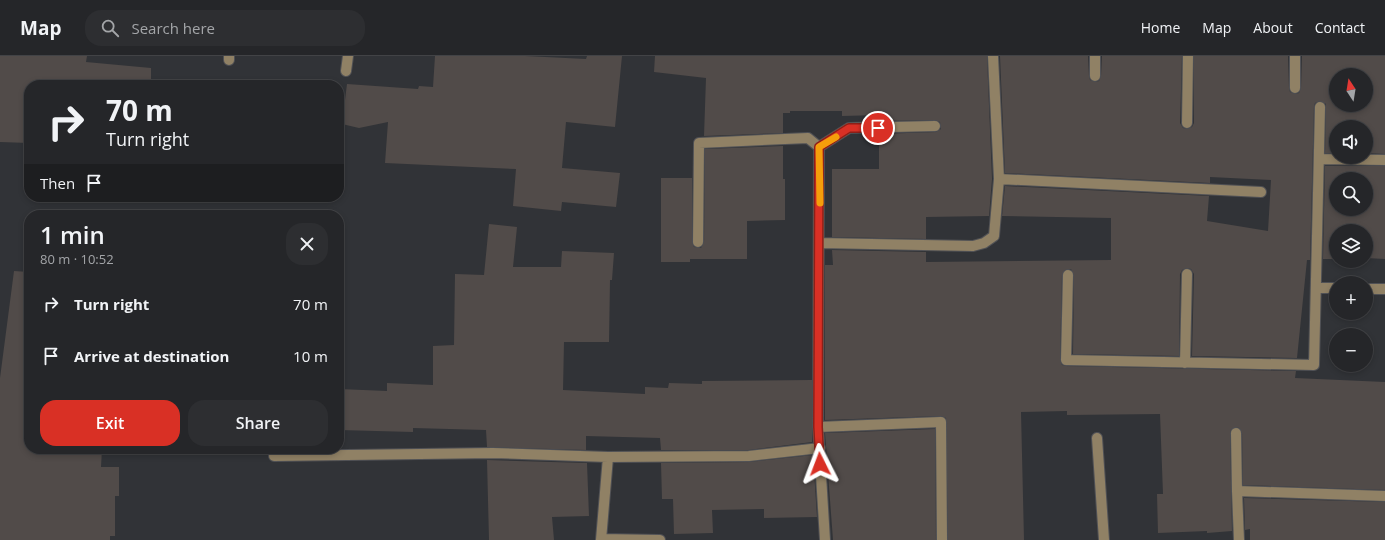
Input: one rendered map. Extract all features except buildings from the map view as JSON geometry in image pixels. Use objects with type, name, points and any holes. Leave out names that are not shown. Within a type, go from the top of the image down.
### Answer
[{"type":"street","points":[[346,71],[348,56]]},
{"type":"street","points":[[820,243],[973,246],[984,243],[994,236],[999,179],[993,56]]},
{"type":"street","points":[[1095,56],[1095,76]]},
{"type":"street","points":[[1187,123],[1188,56]]},
{"type":"street","points":[[1295,56],[1295,88]]},
{"type":"street","points":[[1068,275],[1066,360],[1314,366],[1320,107]]},
{"type":"street","points":[[819,147],[849,128],[935,126]]},
{"type":"street","points":[[698,242],[699,143],[808,138],[819,147]]},
{"type":"street","points":[[819,147],[820,243],[818,427],[825,540]]},
{"type":"street","points":[[1319,159],[1385,160]]},
{"type":"street","points":[[999,179],[1261,192]]},
{"type":"street","points":[[1185,363],[1187,274]]},
{"type":"street","points":[[1316,288],[1329,288]]},
{"type":"street","points":[[1373,289],[1385,289]]},
{"type":"street","points":[[818,427],[941,422],[942,540]]},
{"type":"street","points":[[1236,433],[1239,540]]},
{"type":"street","points":[[1097,438],[1104,540]]},
{"type":"street","points":[[274,456],[493,453],[608,457],[749,456],[820,448]]},
{"type":"street","points":[[608,457],[601,540],[660,540]]},
{"type":"street","points":[[1237,491],[1385,496]]},
{"type":"slow traffic","points":[[820,203],[819,147],[836,137]]},
{"type":"route","points":[[820,464],[818,427],[820,230],[819,147],[849,128],[878,128]]}]
